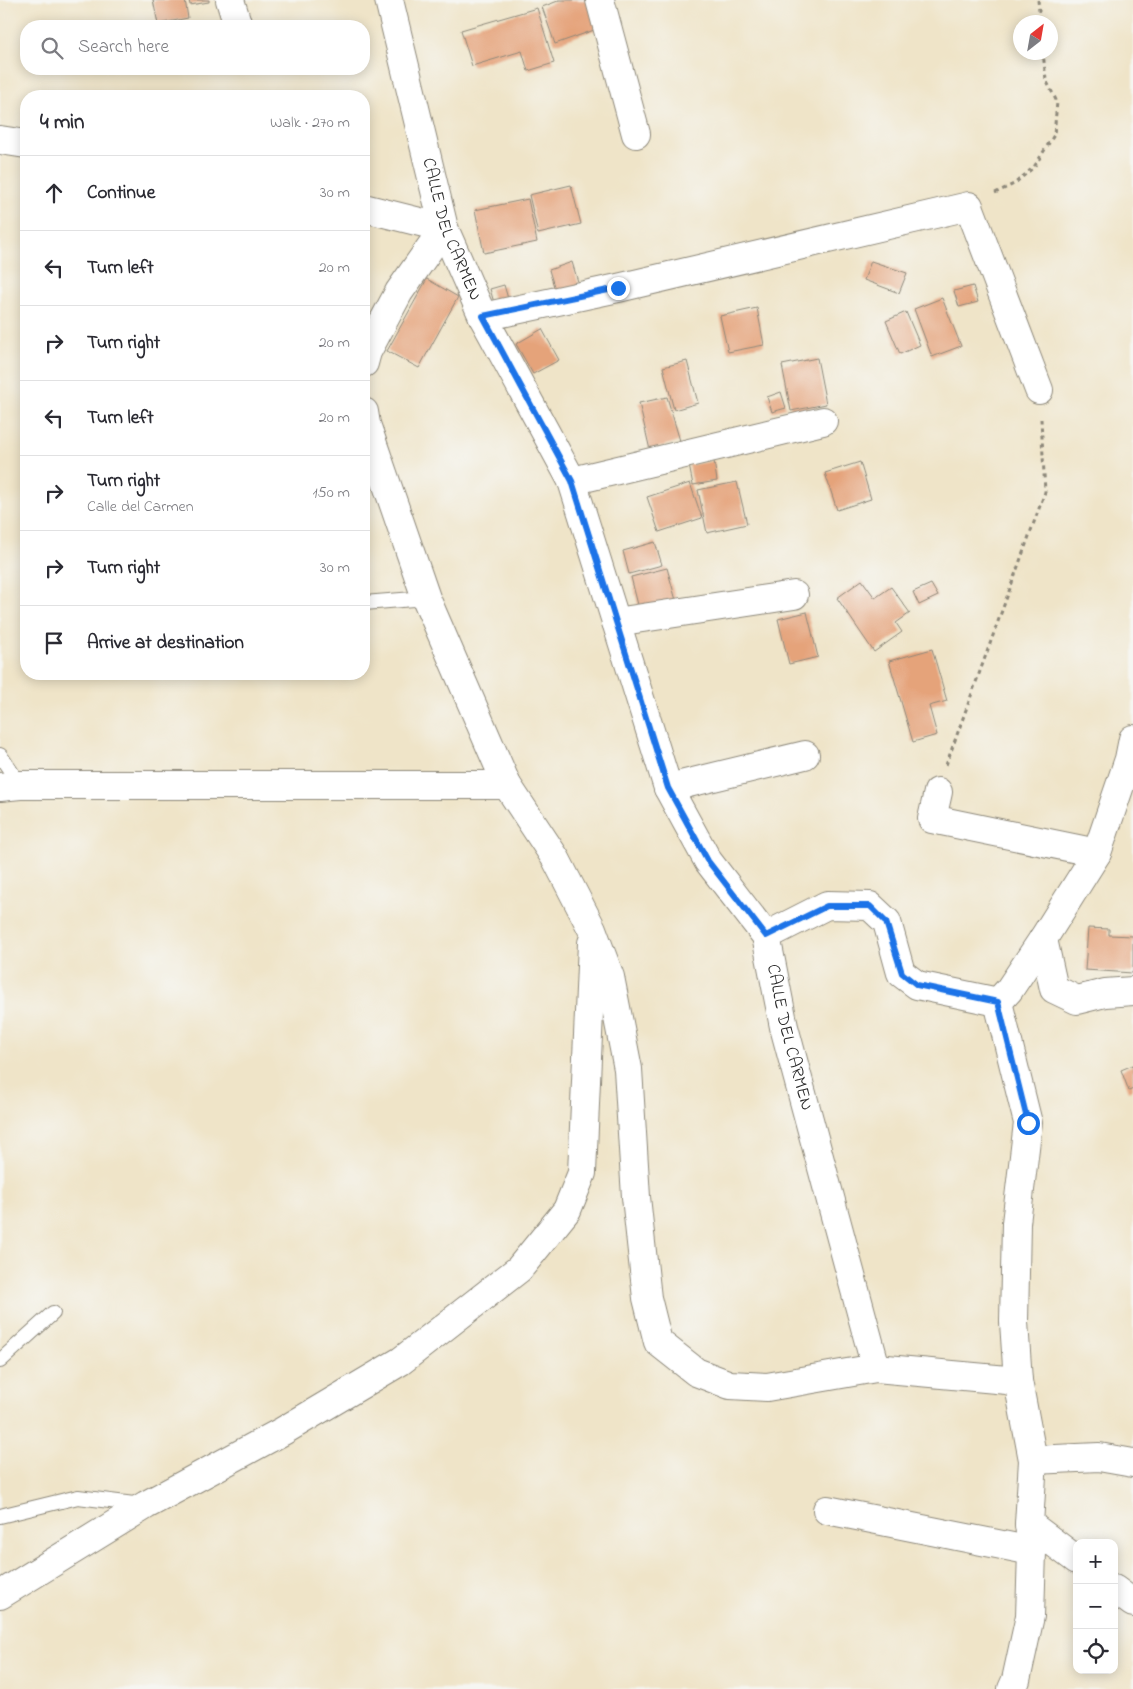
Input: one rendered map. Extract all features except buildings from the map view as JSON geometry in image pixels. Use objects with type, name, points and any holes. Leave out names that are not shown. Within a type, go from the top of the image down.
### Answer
[{"type":"street","points":[[230,0],[236,20]]},
{"type":"street","name":"CALLE DEL CARMEN","points":[[389,0],[444,228],[483,316],[572,481],[668,788],[708,861],[766,936],[784,1027],[876,1368]]},
{"type":"street","points":[[600,0],[636,134]]},
{"type":"street","points":[[0,140],[20,143]]},
{"type":"street","points":[[483,316],[628,286],[969,206],[1039,390]]},
{"type":"street","points":[[370,210],[444,228],[399,292],[370,346]]},
{"type":"street","points":[[572,481],[823,421]]},
{"type":"street","points":[[370,436],[426,598],[507,785],[556,859],[592,929],[610,977],[628,1069],[636,1197],[646,1298],[658,1342],[696,1372],[730,1385],[767,1387],[876,1368],[1018,1381]]},
{"type":"street","points":[[616,622],[794,595]]},
{"type":"street","points":[[998,1002],[1009,990],[1043,939],[1097,853],[1129,760],[1133,739]]},
{"type":"street","points":[[668,788],[804,755]]},
{"type":"street","points":[[10,786],[507,785]]},
{"type":"street","points":[[938,792],[932,820],[1097,853]]},
{"type":"street","points":[[766,936],[827,906],[870,906],[886,922],[902,973],[917,985],[998,1002]]},
{"type":"street","points":[[0,1595],[146,1505],[283,1431],[401,1361],[518,1269],[567,1210],[582,1172],[592,929]]},
{"type":"street","points":[[1043,939],[1054,990],[1077,1000],[1106,993],[1133,991]]},
{"type":"street","points":[[998,1002],[1028,1123],[1016,1224],[1014,1322],[1018,1381],[1033,1460],[1029,1524],[1032,1551],[1030,1616],[1019,1686]]},
{"type":"street","points":[[1033,1460],[1099,1457],[1133,1463]]},
{"type":"street","points":[[827,1510],[1032,1551]]},
{"type":"street","points":[[1029,1524],[1073,1557]]},
{"type":"street","points":[[1118,1592],[1133,1603]]},
{"type":"lane","points":[[370,603],[426,598]]},
{"type":"lane","points":[[0,755],[10,786]]},
{"type":"lane","points":[[0,1361],[53,1313]]},
{"type":"lane","points":[[0,1516],[78,1497],[146,1505]]},
{"type":"path","points":[[1038,0],[1039,15]]},
{"type":"path","points":[[969,206],[1014,184],[1034,167],[1054,135],[1057,102],[1046,80],[1044,60]]},
{"type":"path","points":[[938,792],[946,765],[1045,492],[1039,390]]},
{"type":"route","points":[[618,288],[483,316],[572,481],[668,788],[708,861],[766,936],[827,906],[870,906],[886,922],[902,973],[917,985],[998,1002],[1028,1123]]}]
